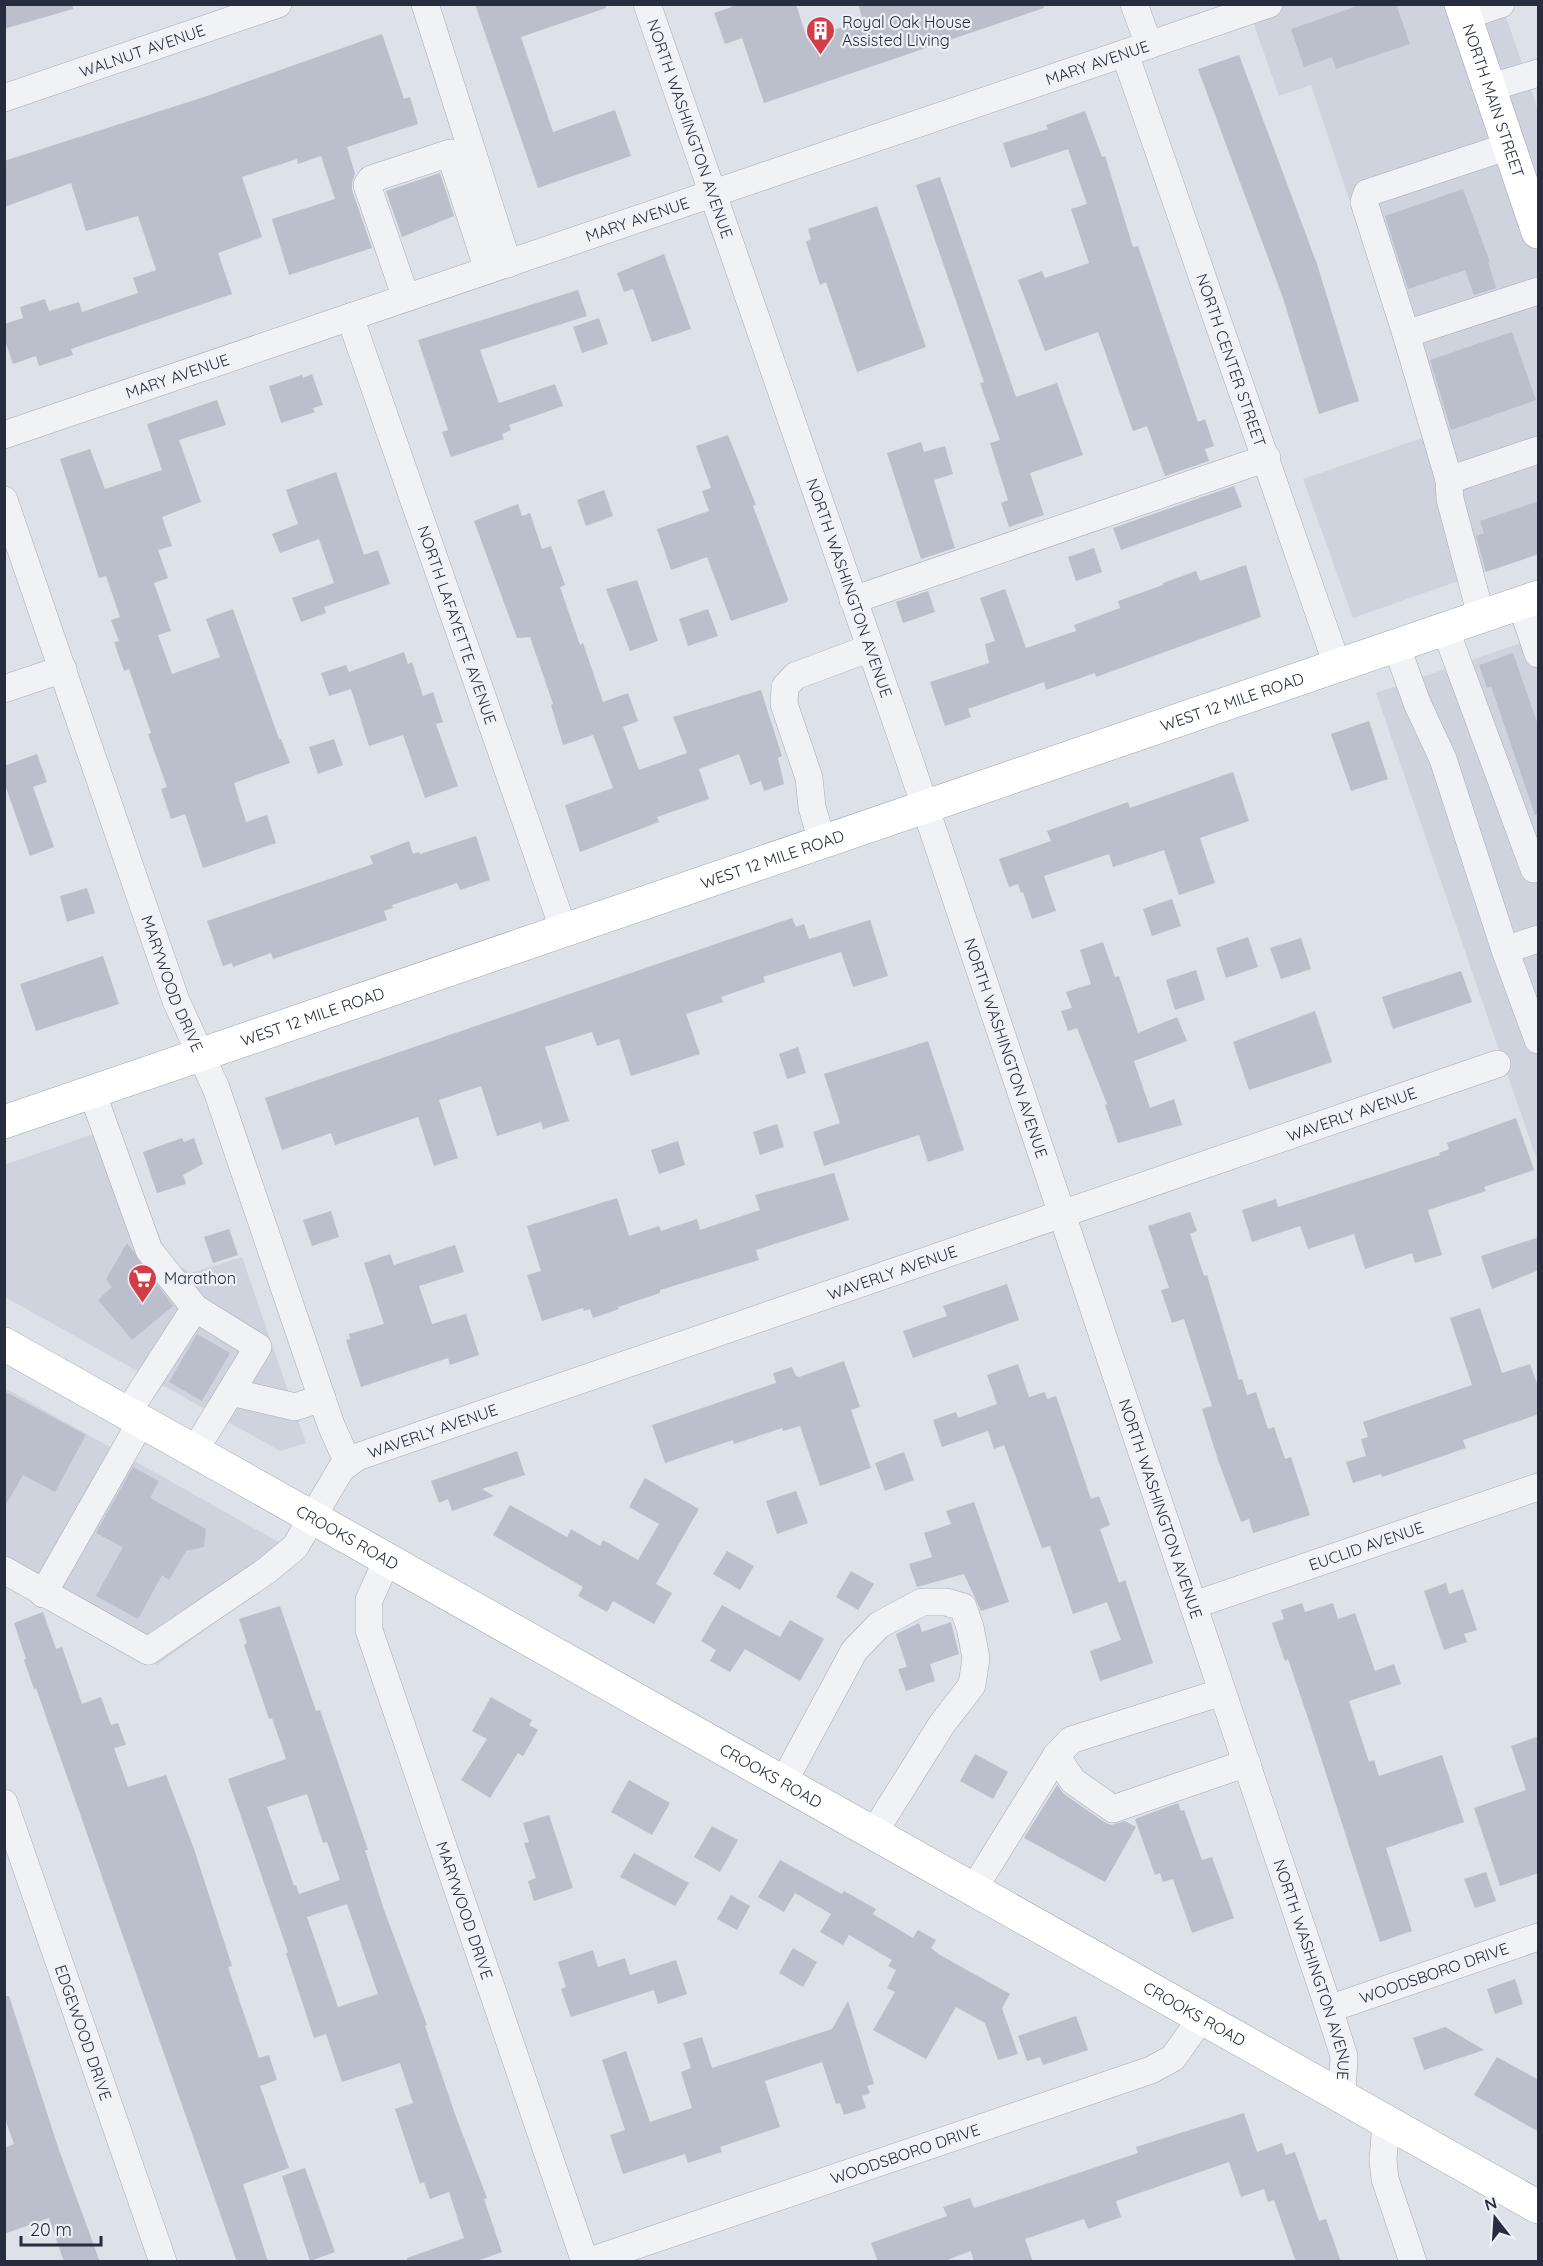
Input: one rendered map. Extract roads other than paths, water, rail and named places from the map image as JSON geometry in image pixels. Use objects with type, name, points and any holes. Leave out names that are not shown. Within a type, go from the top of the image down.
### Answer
[{"type":"main road","name":"NORTH MAIN STREET","points":[[1463,10],[1537,223]]},
{"type":"main road","name":"WEST 12 MILE ROAD","points":[[4,1122],[1530,600]]},
{"type":"main road","name":"CROOKS ROAD","points":[[4,1344],[1539,2207]]},
{"type":"street","name":"WALNUT AVENUE","points":[[4,98],[278,4]]},
{"type":"street","points":[[425,4],[461,150],[498,267]]},
{"type":"street","name":"NORTH WASHINGTON AVENUE","points":[[647,4],[925,807],[1329,2009],[1344,2056],[1342,2097]]},
{"type":"street","name":"NORTH CENTER STREET","points":[[1134,4],[1137,50],[1267,458],[1337,665]]},
{"type":"street","name":"MARY AVENUE","points":[[4,435],[1269,4]]},
{"type":"street","points":[[1463,10],[1501,4]]},
{"type":"street","points":[[1489,88],[1539,72]]},
{"type":"street","points":[[1481,616],[1450,499],[1449,480],[1364,202],[1367,193],[1509,146]]},
{"type":"street","points":[[406,298],[367,185],[371,179],[461,150]]},
{"type":"street","points":[[1406,334],[1539,291]]},
{"type":"street","name":"NORTH LAFAYETTE AVENUE","points":[[350,317],[564,931]]},
{"type":"street","points":[[1449,480],[1539,450]]},
{"type":"street","points":[[854,600],[1267,458]]},
{"type":"street","name":"MARYWOOD DRIVE","points":[[4,500],[176,1001],[216,1088],[335,1437],[348,1463]]},
{"type":"street","points":[[1530,600],[1539,654]]},
{"type":"street","points":[[1445,628],[1534,869]]},
{"type":"street","points":[[1396,645],[1417,703],[1443,759],[1505,950],[1539,1040]]},
{"type":"street","points":[[822,842],[812,807],[809,778],[784,704],[785,687],[795,676],[870,648]]},
{"type":"street","points":[[4,689],[63,669]]},
{"type":"street","points":[[1505,950],[1539,939]]},
{"type":"street","name":"WAVERLY AVENUE","points":[[43,1594],[148,1651],[295,1547],[330,1486],[348,1463],[357,1457],[1497,1064]]},
{"type":"street","points":[[92,1092],[149,1250],[195,1308],[258,1347],[195,1450]]},
{"type":"street","points":[[4,1570],[43,1594],[135,1416],[195,1308]]},
{"type":"street","points":[[231,1392],[295,1407],[322,1398]]},
{"type":"street","name":"EUCLID AVENUE","points":[[1194,1605],[1539,1487]]},
{"type":"street","name":"MARYWOOD DRIVE","points":[[387,1560],[369,1600],[369,1630],[586,2262]]},
{"type":"street","points":[[783,1783],[822,1706],[854,1651],[879,1625],[922,1602],[946,1602],[963,1607],[970,1627],[976,1658],[972,1685],[942,1724],[873,1834]]},
{"type":"street","points":[[973,1890],[1056,1756],[1071,1740],[1222,1692]]},
{"type":"street","points":[[1056,1756],[1073,1781],[1113,1809],[1247,1763]]},
{"type":"street","name":"EDGEWOOD DRIVE","points":[[4,1803],[163,2262]]},
{"type":"street","name":"WOODSBORO DRIVE","points":[[1329,2009],[1539,1937]]},
{"type":"street","name":"WOODSBORO DRIVE","points":[[586,2262],[1151,2070],[1173,2058],[1202,2017]]},
{"type":"street","points":[[1386,2122],[1383,2160],[1385,2179],[1413,2262]]},
{"type":"place","name":"Royal Oak House Assisted Living","points":[[821,56]]},
{"type":"place","name":"Marathon","points":[[143,1304]]}]
